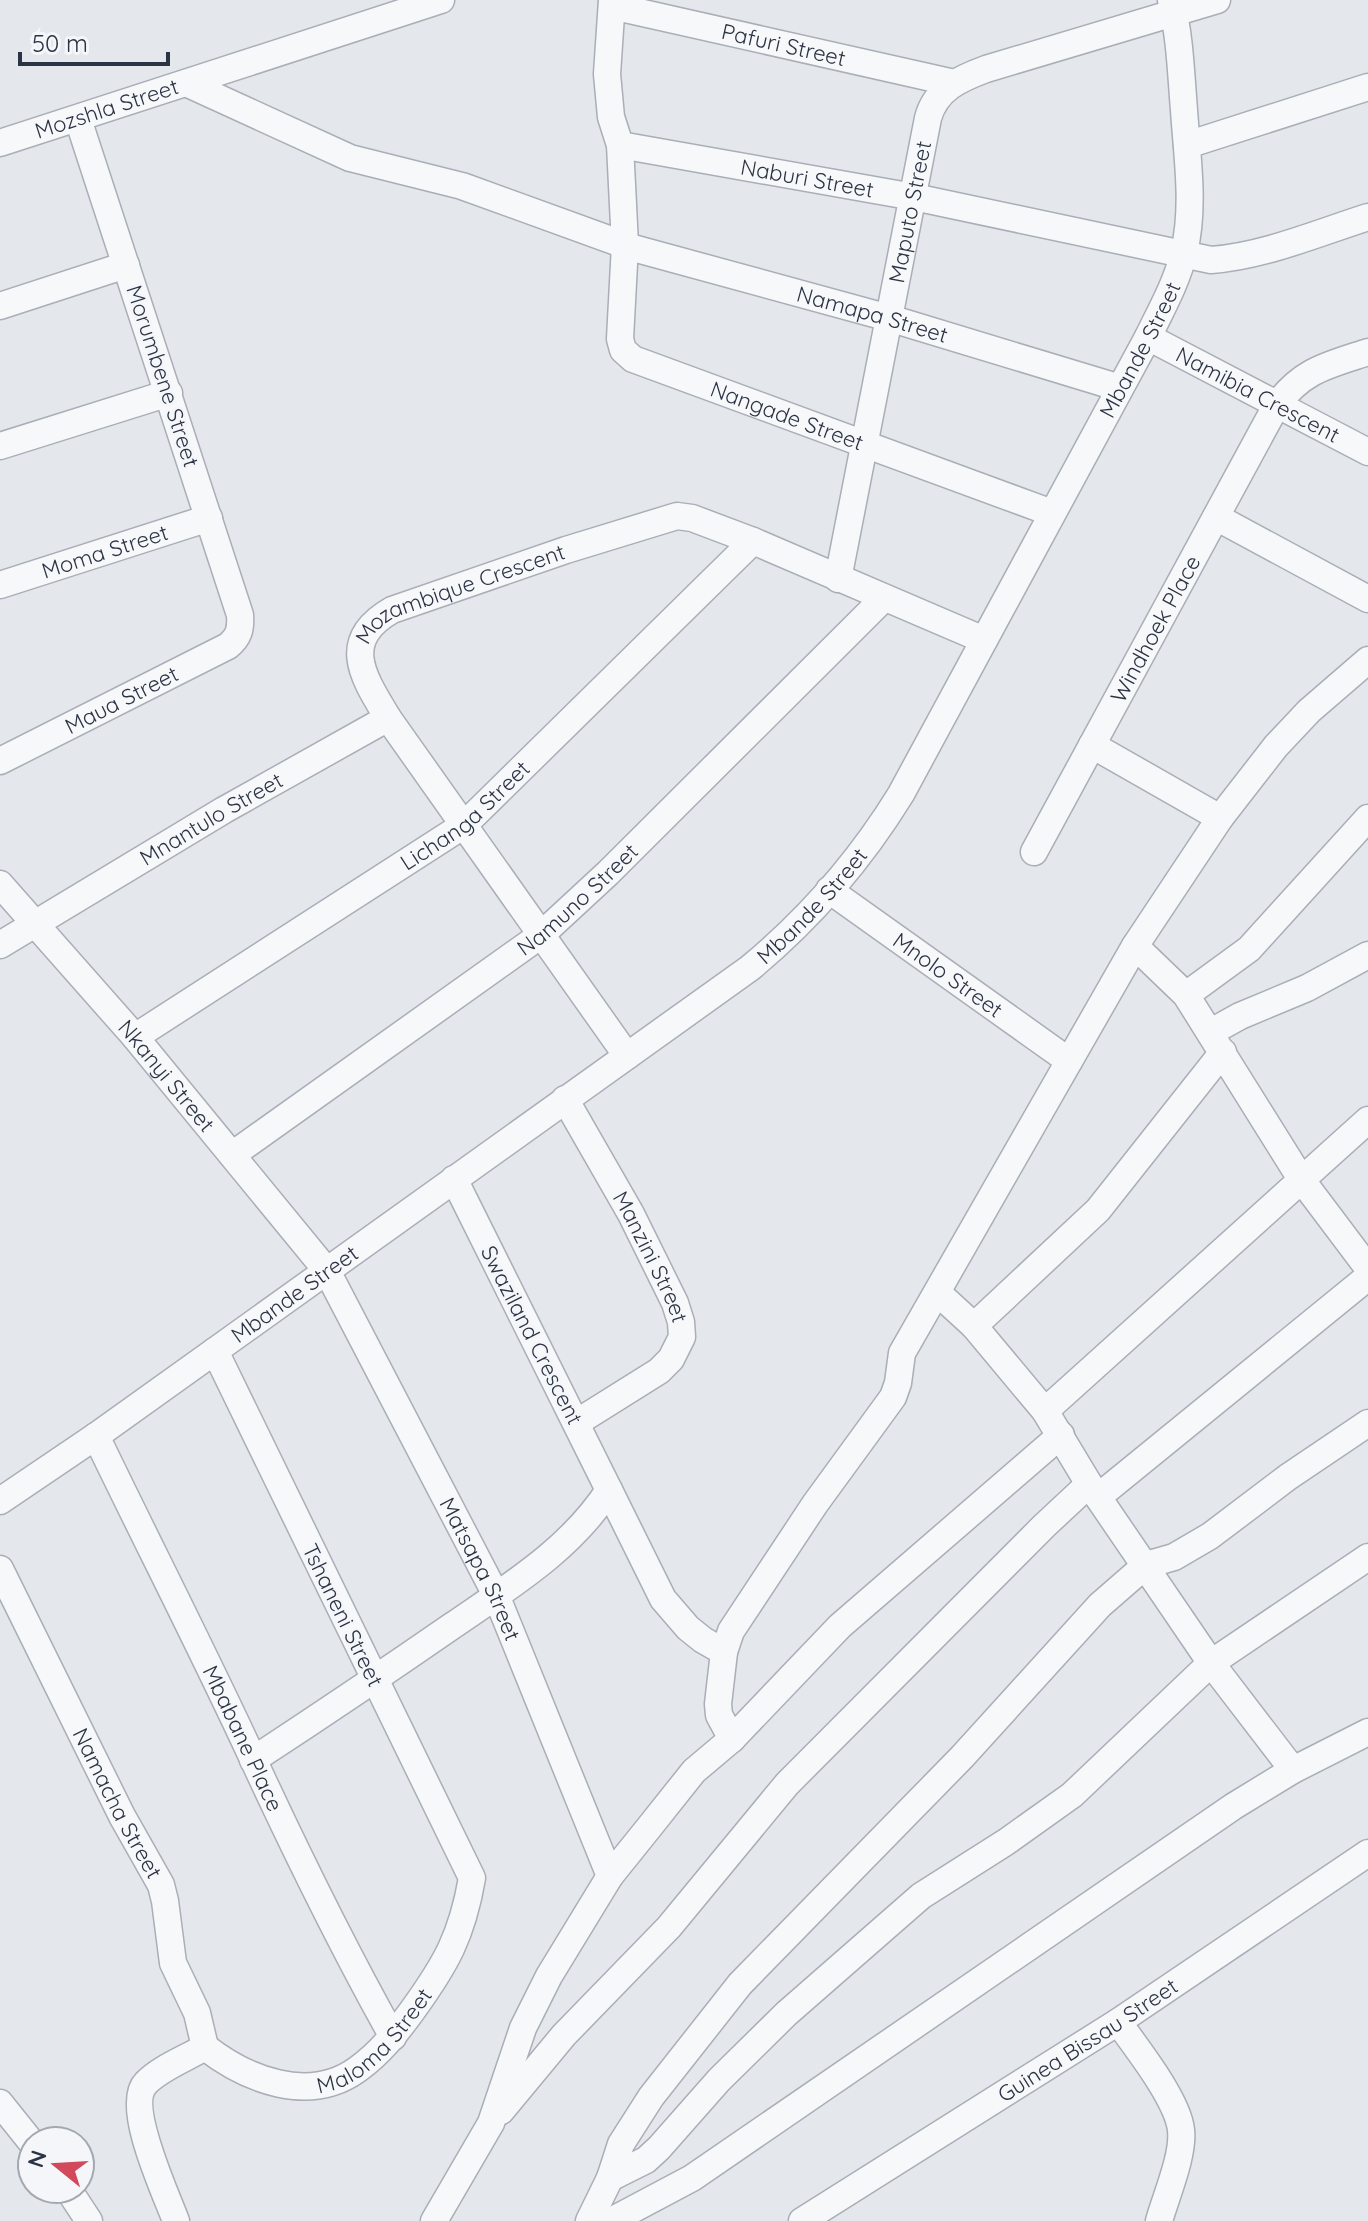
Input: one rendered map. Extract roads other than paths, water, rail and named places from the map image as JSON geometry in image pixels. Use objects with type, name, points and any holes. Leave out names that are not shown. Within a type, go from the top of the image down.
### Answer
[{"type":"street","name":"Mozshla Street","points":[[0,143],[441,0]]},
{"type":"street","points":[[1173,7],[1217,0]]},
{"type":"street","name":"Pafuri Street","points":[[612,3],[954,83]]},
{"type":"street","name":"Nangade Street","points":[[612,3],[607,74],[611,117],[620,145],[625,245],[620,339],[621,347],[627,354],[1052,513]]},
{"type":"street","name":"Maputo Street","points":[[838,579],[930,110],[941,93],[954,83],[986,69],[1173,7]]},
{"type":"street","name":"Mbande Street","points":[[0,1501],[96,1436],[750,968],[779,944],[865,848],[895,804],[1168,296],[1183,254],[1188,211],[1187,145],[1173,7]]},
{"type":"street","name":"Namapa Street","points":[[186,83],[350,158],[462,186],[625,245],[889,318],[1120,388]]},
{"type":"street","points":[[1187,145],[1368,87]]},
{"type":"street","name":"Morumbene Street","points":[[78,119],[240,615],[239,634]]},
{"type":"street","name":"Naburi Street","points":[[620,145],[914,197],[1201,259],[1223,259],[1368,217]]},
{"type":"street","points":[[0,306],[126,265]]},
{"type":"street","name":"Namibia Crescent","points":[[1148,337],[1368,452]]},
{"type":"street","name":"Windhoek Place","points":[[1034,852],[1276,406],[1293,385],[1307,374],[1368,352]]},
{"type":"street","points":[[0,446],[169,393]]},
{"type":"street","name":"Mozambique Crescent","points":[[627,1056],[388,718],[363,676],[364,636],[379,618],[392,610],[566,550],[677,516],[692,518],[753,541],[984,640]]},
{"type":"street","points":[[1216,517],[1368,599]]},
{"type":"street","name":"Moma Street","points":[[0,585],[209,518]]},
{"type":"street","name":"Lichanga Street","points":[[135,1037],[464,825],[753,541]]},
{"type":"street","name":"Namuno Street","points":[[232,1155],[541,935],[608,873],[883,599]]},
{"type":"street","name":"Maua Street","points":[[0,761],[228,646],[239,634]]},
{"type":"street","points":[[732,1739],[719,1715],[724,1652],[744,1608],[893,1397],[902,1353],[1135,946],[1220,818],[1276,746],[1302,717],[1368,660]]},
{"type":"street","name":"Mnantulo Street","points":[[0,945],[224,810],[388,718]]},
{"type":"street","points":[[1092,745],[1220,818]]},
{"type":"street","points":[[1186,995],[1249,949],[1368,818]]},
{"type":"street","name":"Nkanyi Street","points":[[0,884],[135,1037],[327,1271]]},
{"type":"street","name":"Mnolo Street","points":[[829,890],[1069,1061]]},
{"type":"street","points":[[1135,946],[1186,995],[1301,1179],[1368,1268]]},
{"type":"street","points":[[974,1326],[1098,1210],[1217,1042],[1240,1016],[1307,988],[1368,955]]},
{"type":"street","name":"Manzini Street","points":[[565,1099],[631,1214],[675,1303],[682,1337],[671,1359],[659,1371],[576,1423]]},
{"type":"street","points":[[1045,1411],[1368,1120]]},
{"type":"street","name":"Swaziland Crescent","points":[[454,1179],[663,1599],[688,1628],[724,1652]]},
{"type":"street","name":"Matsapa Street","points":[[327,1271],[496,1595],[610,1876]]},
{"type":"street","points":[[434,2221],[491,2123],[564,2035],[669,1927],[787,1784],[1044,1526],[1094,1491],[1368,1277]]},
{"type":"street","points":[[938,1293],[974,1326],[1045,1411],[1094,1491],[1211,1663],[1293,1770]]},
{"type":"street","name":"Tshaneni Street","points":[[215,1351],[472,1878]]},
{"type":"street","points":[[589,2221],[610,2178],[621,2144],[651,2097],[740,1984],[962,1757],[1100,1605],[1146,1565],[1174,1557],[1210,1536],[1288,1477],[1368,1423]]},
{"type":"street","points":[[491,2123],[523,2028],[549,1976],[610,1876],[694,1771],[732,1739],[840,1626],[1061,1435]]},
{"type":"street","name":"Mbabane Place","points":[[96,1436],[300,1859],[393,2037]]},
{"type":"street","points":[[253,1760],[375,1680],[563,1547],[595,1512],[609,1490]]},
{"type":"street","points":[[610,2178],[646,2160],[719,2080],[786,2014],[921,1896],[1072,1795],[1211,1663],[1368,1557]]},
{"type":"street","name":"Namacha Street","points":[[0,1569],[122,1816],[161,1885],[173,1963],[197,2013],[205,2047]]},
{"type":"street","points":[[611,2221],[692,2178],[1234,1806],[1293,1770],[1368,1732]]},
{"type":"street","name":"Guinea Bissau Street","points":[[802,2221],[1118,2022],[1368,1853]]},
{"type":"street","name":"Maloma Street","points":[[205,2047],[227,2064],[272,2083],[308,2086],[333,2081],[355,2071],[393,2037],[447,1960],[461,1927],[472,1878]]},
{"type":"street","points":[[1118,2022],[1175,2109],[1181,2128],[1181,2145],[1159,2221]]},
{"type":"street","points":[[176,2221],[140,2120],[139,2097],[146,2082],[205,2047]]},
{"type":"street","points":[[0,2103],[18,2125]]}]
